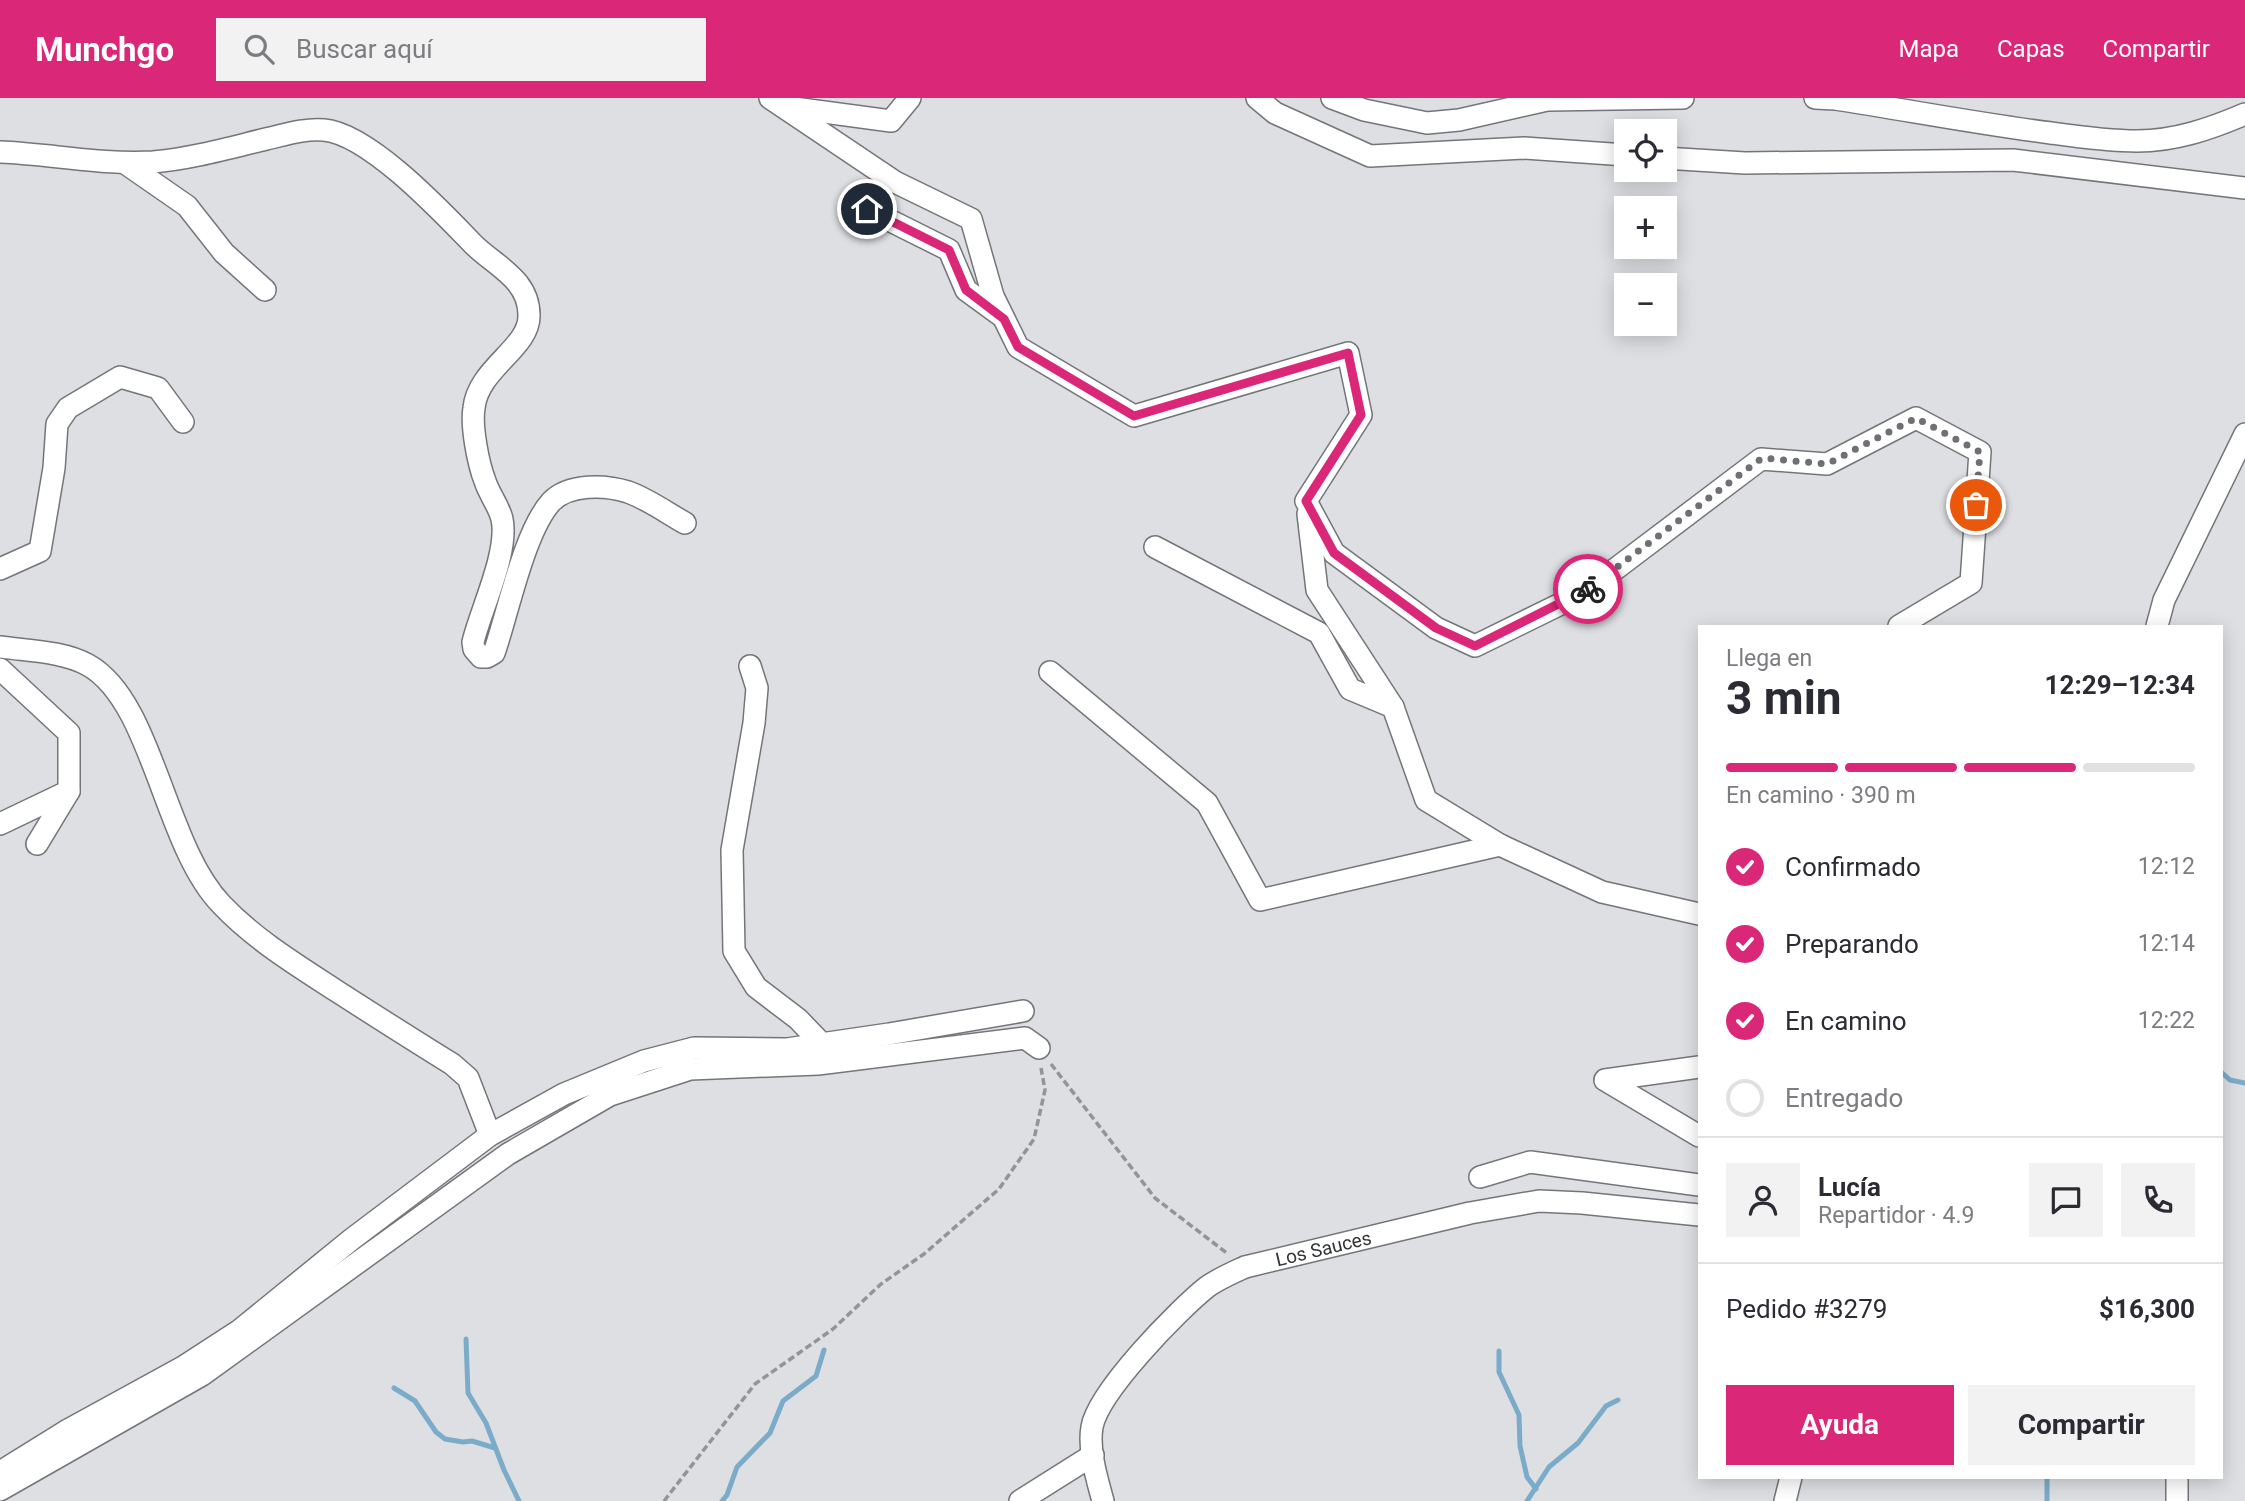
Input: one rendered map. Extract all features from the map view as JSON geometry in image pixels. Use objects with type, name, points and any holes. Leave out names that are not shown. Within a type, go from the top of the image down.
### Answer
[{"type":"street","points":[[776,102],[891,121],[910,98]]},
{"type":"street","points":[[1257,98],[1275,113],[1370,156],[1524,148],[1614,154]]},
{"type":"street","points":[[1332,98],[1384,115],[1427,123],[1459,120],[1547,100],[1683,98]]},
{"type":"street","points":[[1815,98],[2009,128],[2127,141],[2178,137],[2210,129],[2245,114]]},
{"type":"street","points":[[776,102],[895,182],[971,219],[993,296],[1018,347],[1134,416],[1348,353],[1361,415],[1306,501],[1317,590],[1393,707],[1426,800],[1500,845],[1602,891],[1698,914]]},
{"type":"street","points":[[0,152],[125,163],[155,162],[324,130],[349,137],[373,152],[477,248],[514,276],[528,303],[528,326],[521,340],[481,384],[474,407],[475,431],[484,480],[502,518],[503,537],[473,642],[474,649],[481,657],[494,653],[534,531],[552,502],[562,495],[575,489],[608,487],[629,493],[685,523]]},
{"type":"street","points":[[1677,159],[1745,163],[2013,160],[2245,188]]},
{"type":"street","points":[[125,163],[187,206],[224,253],[265,290]]},
{"type":"street","points":[[867,209],[949,250],[966,290],[1004,319]]},
{"type":"street","points":[[0,569],[40,551],[54,468],[57,424],[68,408],[120,377],[158,388],[183,422]]},
{"type":"street","points":[[1306,501],[1334,553],[1436,628],[1475,646],[1585,592],[1762,458],[1827,464],[1916,418],[1980,452],[1971,583],[1901,625]]},
{"type":"street","points":[[2157,625],[2164,600],[2245,434]]},
{"type":"street","points":[[1155,547],[1320,634],[1350,689],[1393,707]]},
{"type":"street","points":[[0,647],[69,657],[89,665],[105,677],[124,701],[186,850],[219,902],[273,950],[452,1064],[468,1078],[490,1135]]},
{"type":"street","points":[[750,666],[757,688],[732,850],[734,951],[756,987],[798,1019],[822,1044]]},
{"type":"street","points":[[0,669],[69,733],[69,791],[37,844]]},
{"type":"street","points":[[1051,672],[1207,803],[1260,900],[1500,845]]},
{"type":"street","points":[[0,824],[69,791]]},
{"type":"street","points":[[0,1472],[68,1430],[183,1367],[240,1330],[352,1239],[490,1135],[564,1094],[644,1061],[694,1048],[787,1049],[1023,1011]]},
{"type":"street","points":[[0,1490],[202,1375],[508,1154],[610,1095],[690,1069],[818,1064],[1026,1038],[1039,1048]]},
{"type":"street","points":[[1698,1067],[1605,1080],[1698,1135]]},
{"type":"street","points":[[1480,1177],[1530,1162],[1698,1185]]},
{"type":"street","name":"Los Sauces","points":[[1103,1501],[1093,1455],[1092,1427],[1098,1408],[1117,1380],[1207,1287],[1245,1267],[1471,1213],[1539,1202],[1582,1203],[1698,1214]]},
{"type":"street","points":[[1020,1501],[1093,1455]]},
{"type":"street","points":[[1785,1501],[1790,1479]]},
{"type":"street","points":[[2176,1479],[2177,1501]]},
{"type":"path","points":[[1039,1048],[1155,1198],[1245,1267]]},
{"type":"path","points":[[664,1501],[755,1384],[833,1329],[881,1284],[924,1254],[999,1189],[1034,1139],[1045,1090],[1039,1048]]},
{"type":"waterway","points":[[2223,1074],[2230,1080],[2245,1083]]},
{"type":"waterway","points":[[466,1339],[468,1393],[486,1423],[519,1501]]},
{"type":"waterway","points":[[722,1501],[727,1495],[737,1467],[770,1433],[783,1401],[816,1376],[824,1350]]},
{"type":"waterway","points":[[1499,1351],[1499,1372],[1519,1415],[1520,1446],[1527,1477],[1536,1489]]},
{"type":"waterway","points":[[394,1388],[415,1401],[436,1432],[445,1439],[472,1441],[495,1448]]},
{"type":"waterway","points":[[1527,1501],[1549,1467],[1578,1443],[1606,1406],[1618,1400]]},
{"type":"waterway","points":[[2047,1479],[2047,1501]]},
{"type":"way so far","points":[[1588,589],[1762,458],[1827,464],[1916,418],[1980,452],[1976,505]]},
{"type":"route","points":[[867,209],[949,250],[966,290],[1004,319],[1018,347],[1134,416],[1348,353],[1361,415],[1306,501],[1334,553],[1436,628],[1475,646],[1588,589]]}]
